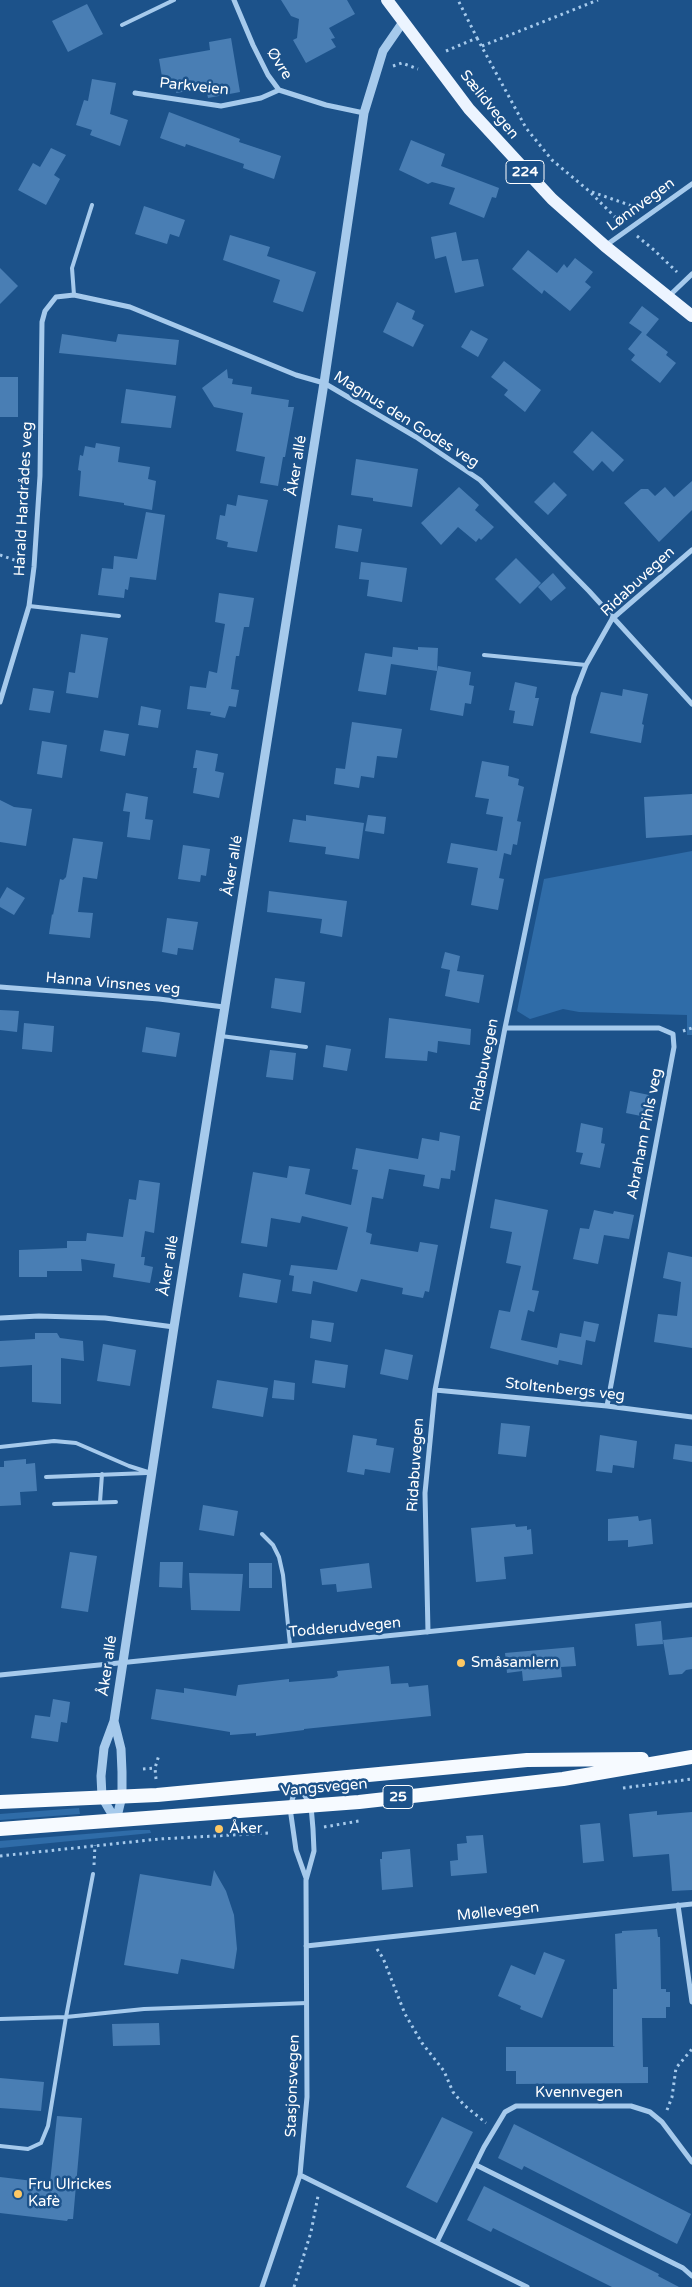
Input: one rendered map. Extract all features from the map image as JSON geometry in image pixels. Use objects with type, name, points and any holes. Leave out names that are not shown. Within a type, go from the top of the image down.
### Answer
[{"type":"highway","name":"Vangsvegen","points":[[0,1802],[122,1796],[297,1782],[527,1760],[685,1758]]},
{"type":"highway","name":"Vangsvegen","points":[[0,1829],[310,1806],[563,1779],[685,1758]]},
{"type":"main road","name":"Sælidvegen","points":[[387,0],[469,109],[508,154],[552,199],[605,246],[692,316]]},
{"type":"street","name":"Øvre","points":[[234,0],[257,53],[268,75],[279,90],[326,105],[364,113]]},
{"type":"street","name":"Åker allé","points":[[116,1821],[102,1796],[101,1776],[104,1748],[114,1721],[219,1036],[324,383],[364,113],[383,52],[403,22]]},
{"type":"street","name":"Parkveien","points":[[135,93],[221,106],[260,98],[279,90]]},
{"type":"street","name":"Lønnvegen","points":[[605,246],[692,184]]},
{"type":"street","points":[[668,297],[692,274]]},
{"type":"street","name":"Magnus den Godes veg","points":[[56,297],[74,295],[130,307],[296,374],[324,383],[416,437],[480,480],[589,591],[612,619],[692,704]]},
{"type":"street","name":"Harald Hardrådes veg","points":[[0,702],[29,606],[34,567],[40,476],[42,322],[45,311],[56,297]]},
{"type":"street","name":"Ridabuvegen","points":[[428,1632],[424,1494],[435,1390],[505,1028],[574,696],[586,665],[612,619],[692,550]]},
{"type":"street","name":"Hanna Vinsnes veg","points":[[0,987],[159,999],[224,1007]]},
{"type":"street","name":"Abraham Pihls veg","points":[[505,1028],[658,1028],[673,1034],[675,1040],[606,1406]]},
{"type":"street","points":[[0,1318],[39,1316],[105,1318],[174,1327]]},
{"type":"street","name":"Stoltenbergs veg","points":[[435,1390],[606,1406],[692,1417]]},
{"type":"street","name":"Todderudvegen","points":[[0,1674],[692,1606]]},
{"type":"street","name":"Åker allé","points":[[114,1721],[121,1749],[122,1796],[116,1821]]},
{"type":"street","name":"Stasjonsvegen","points":[[262,2287],[300,2175],[307,2097],[306,1880],[314,1851],[310,1806],[297,1782]]},
{"type":"street","name":"Stasjonsvegen","points":[[297,1782],[290,1808],[296,1850],[306,1880]]},
{"type":"street","name":"Møllevegen","points":[[306,1946],[692,1904]]},
{"type":"street","points":[[678,1905],[692,2002]]},
{"type":"street","name":"Kvennvegen","points":[[437,2242],[494,2130],[505,2112],[516,2106],[631,2106],[650,2112],[662,2122],[692,2162]]},
{"type":"street","points":[[476,2165],[683,2268],[692,2276]]},
{"type":"street","points":[[300,2175],[527,2287]]},
{"type":"lane","points":[[122,25],[174,0]]},
{"type":"lane","points":[[74,295],[72,268],[92,205]]},
{"type":"lane","points":[[29,606],[119,616]]},
{"type":"lane","points":[[484,655],[586,665]]},
{"type":"lane","points":[[219,1036],[306,1048]]},
{"type":"lane","points":[[0,1447],[54,1441],[76,1443],[129,1466],[151,1473]]},
{"type":"lane","points":[[46,1477],[151,1473]]},
{"type":"lane","points":[[100,1502],[102,1474]]},
{"type":"lane","points":[[54,1504],[116,1502]]},
{"type":"lane","points":[[262,1534],[273,1545],[283,1575],[290,1645]]},
{"type":"lane","points":[[0,2146],[28,2149],[41,2143],[48,2126],[93,1874]]},
{"type":"lane","points":[[0,2019],[66,2017],[144,2009],[308,2003]]},
{"type":"path","points":[[458,0],[526,128],[552,160],[589,191],[627,229],[654,250],[679,274],[682,284]]},
{"type":"path","points":[[482,46],[598,0]]},
{"type":"path","points":[[442,53],[478,38]]},
{"type":"path","points":[[377,71],[402,64],[419,69]]},
{"type":"path","points":[[589,191],[650,213]]},
{"type":"path","points":[[0,555],[34,567]]},
{"type":"path","points":[[156,1784],[155,1768],[159,1755]]},
{"type":"path","points":[[143,1769],[155,1768]]},
{"type":"path","points":[[0,1856],[159,1839],[270,1833]]},
{"type":"path","points":[[93,1874],[95,1845]]},
{"type":"path","points":[[369,1939],[383,1958],[405,2014],[422,2044],[444,2071],[453,2092],[464,2105],[494,2130]]},
{"type":"path","points":[[662,2122],[672,2097],[676,2068],[692,2049]]},
{"type":"path","points":[[294,2287],[311,2232],[320,2185]]},
{"type":"shaded area","points":[[692,851],[692,1035],[687,1035],[687,1015],[579,1012],[563,1009],[530,1019],[517,1011],[544,879]]},
{"type":"shaded area","points":[[79,1808],[80,1814],[0,1820],[0,1814]]},
{"type":"shaded area","points":[[150,1830],[151,1833],[0,1848],[0,1841]]},
{"type":"building","points":[[281,0],[347,0],[355,14],[329,28],[335,38],[331,39],[336,47],[306,63],[293,40],[297,38],[299,19],[291,16]]},
{"type":"building","points":[[87,4],[103,34],[68,52],[52,21]]},
{"type":"building","points":[[231,38],[240,92],[208,98],[206,88],[176,93],[180,80],[163,83],[159,59],[210,50],[209,42]]},
{"type":"building","points":[[92,79],[116,83],[110,114],[128,120],[120,146],[90,135],[92,130],[76,125],[84,100],[88,101]]},
{"type":"building","points":[[169,112],[240,139],[239,142],[281,156],[274,179],[243,168],[244,164],[186,144],[185,147],[160,138]]},
{"type":"building","points":[[411,140],[445,154],[441,166],[499,188],[496,198],[492,197],[484,218],[449,204],[455,188],[432,182],[428,184],[399,170]]},
{"type":"building","points":[[51,148],[66,155],[54,175],[60,179],[46,205],[18,190],[33,163],[40,167]]},
{"type":"building","points":[[144,206],[185,220],[179,237],[170,234],[167,244],[135,234]]},
{"type":"building","points":[[456,232],[462,261],[478,259],[484,286],[455,293],[446,256],[435,259],[431,237]]},
{"type":"building","points":[[230,235],[270,247],[267,256],[316,272],[303,312],[273,302],[280,280],[223,260]]},
{"type":"building","points":[[528,250],[557,273],[564,264],[567,268],[575,258],[593,272],[585,282],[591,287],[570,311],[544,290],[542,294],[512,269]]},
{"type":"building","points":[[0,268],[18,286],[0,304]]},
{"type":"building","points":[[397,302],[415,311],[412,319],[424,325],[413,347],[383,332]]},
{"type":"building","points":[[642,306],[659,319],[646,335],[668,352],[666,355],[676,363],[660,383],[631,360],[635,355],[628,349],[642,332],[629,323]]},
{"type":"building","points":[[471,330],[488,339],[478,357],[461,347]]},
{"type":"building","points":[[62,334],[116,342],[118,334],[179,340],[176,365],[59,353]]},
{"type":"building","points":[[504,361],[541,390],[525,412],[504,395],[508,390],[491,377]]},
{"type":"building","points":[[227,369],[228,378],[233,379],[232,384],[252,387],[251,394],[289,400],[288,407],[294,407],[278,486],[260,483],[265,457],[236,451],[243,413],[214,407],[202,388]]},
{"type":"building","points":[[0,377],[18,377],[18,417],[0,417]]},
{"type":"building","points":[[126,389],[176,396],[171,428],[121,423]]},
{"type":"building","points":[[592,431],[624,460],[613,472],[602,461],[593,471],[573,452]]},
{"type":"building","points":[[96,443],[120,447],[118,462],[150,467],[148,479],[156,481],[152,510],[124,505],[124,503],[79,496],[81,471],[78,470],[80,455],[83,456],[85,446],[95,448]]},
{"type":"building","points":[[356,459],[418,469],[412,507],[373,501],[373,498],[351,495]]},
{"type":"building","points":[[692,481],[692,510],[659,542],[624,503],[641,489],[648,489],[655,496],[665,487],[674,497]]},
{"type":"building","points":[[554,482],[567,495],[548,515],[534,502]]},
{"type":"building","points":[[459,487],[479,505],[475,510],[494,527],[481,540],[479,538],[476,542],[458,527],[441,545],[421,523]]},
{"type":"building","points":[[238,495],[268,500],[257,552],[227,547],[228,542],[216,539],[220,515],[225,516],[227,504],[236,506]]},
{"type":"building","points":[[146,512],[165,515],[156,580],[130,577],[128,590],[125,589],[124,598],[98,595],[102,568],[113,569],[114,556],[137,559]]},
{"type":"building","points":[[338,525],[362,529],[358,552],[335,548]]},
{"type":"building","points":[[516,558],[541,583],[520,604],[495,579]]},
{"type":"building","points":[[361,562],[407,568],[402,602],[367,596],[369,580],[359,579]]},
{"type":"building","points":[[553,573],[566,588],[551,601],[538,587]]},
{"type":"building","points":[[219,593],[254,598],[249,627],[244,627],[239,656],[236,656],[231,689],[239,690],[236,707],[229,706],[225,718],[210,715],[211,712],[187,709],[190,686],[206,688],[209,671],[217,673],[225,624],[215,622]]},
{"type":"building","points":[[81,634],[108,638],[98,698],[66,693],[69,672],[75,673]]},
{"type":"building","points":[[393,647],[418,650],[418,647],[438,648],[437,671],[391,664],[386,695],[358,691],[365,653],[392,657]]},
{"type":"building","points":[[438,666],[471,672],[469,685],[474,686],[471,704],[465,703],[463,716],[430,710]]},
{"type":"building","points":[[515,682],[537,687],[535,698],[539,698],[533,726],[513,723],[515,711],[509,710]]},
{"type":"building","points":[[33,688],[54,691],[50,713],[29,710]]},
{"type":"building","points":[[623,689],[648,694],[642,724],[644,725],[641,743],[590,733],[601,692],[622,696]]},
{"type":"building","points":[[141,706],[161,710],[158,728],[138,725]]},
{"type":"building","points":[[352,722],[402,729],[397,758],[377,756],[374,778],[361,776],[359,788],[334,784],[336,768],[345,769]]},
{"type":"building","points":[[104,730],[129,734],[125,756],[100,751]]},
{"type":"building","points":[[42,741],[67,745],[62,778],[37,774]]},
{"type":"building","points":[[196,750],[218,754],[215,771],[224,773],[219,798],[193,793],[197,768],[193,768]]},
{"type":"building","points":[[482,761],[509,766],[508,776],[519,779],[518,785],[524,787],[517,821],[521,822],[517,845],[513,844],[511,855],[504,853],[499,878],[504,879],[498,910],[471,905],[478,868],[447,863],[451,843],[497,851],[503,817],[486,814],[489,799],[475,797]]},
{"type":"building","points":[[126,793],[148,797],[145,819],[153,820],[150,840],[127,837],[130,812],[123,811]]},
{"type":"building","points":[[692,794],[692,835],[646,838],[644,797]]},
{"type":"building","points":[[0,800],[14,807],[32,809],[26,846],[0,842]]},
{"type":"building","points":[[306,815],[364,823],[359,859],[325,854],[326,847],[289,842],[293,819],[306,821]]},
{"type":"building","points":[[368,815],[386,817],[384,834],[365,831]]},
{"type":"building","points":[[73,838],[103,842],[97,879],[83,877],[78,912],[93,913],[90,938],[49,934],[60,879],[63,880],[66,877]]},
{"type":"building","points":[[183,845],[210,849],[206,876],[201,875],[200,882],[178,879]]},
{"type":"building","points":[[7,887],[25,898],[14,915],[0,907],[0,899]]},
{"type":"building","points":[[269,891],[347,901],[342,937],[320,933],[322,919],[267,912]]},
{"type":"building","points":[[167,918],[198,922],[193,950],[178,948],[177,955],[162,952]]},
{"type":"building","points":[[445,952],[460,956],[457,971],[484,975],[479,1003],[445,996],[450,970],[441,968]]},
{"type":"building","points":[[275,978],[305,982],[301,1013],[271,1008]]},
{"type":"building","points":[[0,1010],[19,1011],[17,1032],[0,1030]]},
{"type":"building","points":[[389,1018],[471,1029],[470,1045],[438,1041],[437,1053],[428,1051],[427,1061],[385,1058]]},
{"type":"building","points":[[24,1023],[54,1026],[52,1052],[22,1049]]},
{"type":"building","points":[[146,1027],[180,1033],[176,1057],[142,1052]]},
{"type":"building","points":[[326,1045],[351,1049],[347,1071],[323,1067]]},
{"type":"building","points":[[270,1050],[296,1053],[293,1080],[266,1077]]},
{"type":"building","points":[[630,1091],[649,1095],[646,1117],[626,1113]]},
{"type":"building","points":[[581,1123],[603,1128],[601,1143],[605,1144],[600,1168],[580,1164],[583,1153],[576,1152]]},
{"type":"building","points":[[440,1132],[460,1136],[455,1171],[451,1170],[450,1179],[441,1178],[439,1189],[423,1186],[425,1175],[389,1169],[383,1199],[372,1197],[366,1232],[372,1234],[370,1244],[418,1252],[420,1242],[438,1245],[429,1292],[425,1291],[423,1298],[402,1294],[403,1288],[361,1279],[357,1292],[313,1281],[311,1294],[292,1291],[294,1276],[289,1275],[291,1265],[337,1270],[348,1227],[302,1216],[300,1223],[271,1218],[267,1247],[241,1243],[253,1172],[287,1178],[289,1166],[310,1169],[305,1194],[351,1205],[358,1170],[352,1169],[356,1148],[418,1159],[422,1138],[439,1141]]},
{"type":"building","points":[[139,1180],[160,1183],[154,1233],[145,1231],[141,1257],[145,1257],[144,1265],[153,1267],[150,1283],[113,1277],[115,1264],[81,1259],[82,1271],[47,1271],[47,1277],[19,1277],[19,1250],[67,1248],[67,1241],[86,1241],[87,1233],[123,1237],[129,1199],[136,1200]]},
{"type":"building","points":[[495,1199],[548,1210],[532,1290],[539,1291],[534,1312],[528,1310],[521,1340],[557,1348],[560,1333],[581,1337],[584,1321],[599,1324],[595,1342],[586,1340],[582,1365],[559,1360],[558,1365],[490,1348],[499,1310],[510,1312],[521,1266],[506,1263],[512,1232],[490,1228]]},
{"type":"building","points":[[594,1210],[613,1214],[614,1211],[634,1215],[629,1239],[604,1235],[598,1264],[573,1259],[580,1228],[589,1229]]},
{"type":"building","points":[[668,1252],[692,1257],[692,1348],[654,1342],[658,1314],[677,1316],[681,1282],[663,1278]]},
{"type":"building","points":[[243,1273],[281,1280],[277,1303],[239,1297]]},
{"type":"building","points":[[312,1320],[334,1323],[331,1342],[310,1338]]},
{"type":"building","points":[[35,1333],[57,1333],[60,1338],[83,1341],[84,1361],[61,1358],[61,1404],[32,1402],[32,1365],[0,1367],[0,1341],[35,1339]]},
{"type":"building","points":[[103,1344],[136,1350],[130,1386],[97,1381]]},
{"type":"building","points":[[385,1349],[413,1355],[408,1380],[380,1374]]},
{"type":"building","points":[[315,1360],[348,1365],[345,1388],[312,1383]]},
{"type":"building","points":[[217,1380],[268,1388],[263,1417],[212,1408]]},
{"type":"building","points":[[274,1380],[295,1383],[294,1400],[272,1398]]},
{"type":"building","points":[[501,1423],[530,1426],[526,1457],[498,1454]]},
{"type":"building","points":[[353,1435],[377,1439],[376,1445],[394,1448],[390,1473],[365,1469],[364,1475],[347,1472]]},
{"type":"building","points":[[600,1435],[637,1441],[634,1468],[613,1465],[612,1473],[596,1471]]},
{"type":"building","points":[[675,1444],[692,1446],[692,1462],[673,1459]]},
{"type":"building","points":[[26,1459],[26,1464],[35,1463],[37,1491],[20,1492],[21,1505],[0,1506],[0,1467],[4,1467],[4,1461]]},
{"type":"building","points":[[203,1505],[238,1511],[234,1536],[199,1530]]},
{"type":"building","points":[[638,1516],[639,1521],[651,1519],[653,1544],[628,1547],[628,1540],[608,1541],[608,1519]]},
{"type":"building","points":[[515,1524],[516,1527],[527,1526],[527,1530],[531,1529],[533,1554],[504,1557],[506,1579],[476,1582],[471,1528]]},
{"type":"building","points":[[70,1552],[97,1556],[88,1612],[61,1608]]},
{"type":"building","points":[[160,1562],[183,1562],[182,1588],[159,1587]]},
{"type":"building","points":[[249,1563],[272,1563],[272,1588],[249,1588]]},
{"type":"building","points":[[369,1563],[372,1588],[337,1592],[336,1584],[322,1585],[320,1569]]},
{"type":"building","points":[[189,1573],[243,1574],[240,1611],[191,1610]]},
{"type":"building","points":[[661,1621],[663,1644],[637,1646],[635,1624]]},
{"type":"building","points":[[692,1637],[692,1669],[686,1670],[682,1674],[669,1675],[663,1640]]},
{"type":"building","points":[[574,1647],[576,1666],[561,1667],[562,1677],[523,1681],[522,1671],[507,1673],[505,1653]]},
{"type":"building","points":[[389,1666],[391,1684],[408,1683],[409,1687],[428,1685],[431,1716],[304,1729],[256,1736],[256,1733],[230,1735],[230,1732],[151,1719],[156,1689],[184,1693],[184,1688],[236,1696],[238,1685],[289,1679],[289,1682],[334,1678],[338,1676],[337,1671]]},
{"type":"building","points":[[53,1699],[70,1702],[67,1723],[61,1722],[58,1742],[31,1738],[35,1715],[50,1717]]},
{"type":"building","points":[[657,1811],[657,1815],[692,1812],[692,1890],[672,1891],[669,1854],[633,1857],[629,1814]]},
{"type":"building","points":[[600,1823],[604,1861],[583,1863],[580,1825]]},
{"type":"building","points":[[483,1835],[487,1873],[451,1876],[450,1861],[458,1860],[457,1844],[467,1843],[466,1836]]},
{"type":"building","points":[[410,1849],[413,1887],[382,1890],[380,1859],[382,1859],[382,1852]]},
{"type":"building","points":[[214,1870],[226,1891],[234,1915],[237,1949],[234,1969],[181,1959],[178,1974],[124,1965],[140,1874],[211,1886]]},
{"type":"building","points":[[657,1929],[658,1937],[660,1937],[661,1989],[666,1989],[666,1992],[670,1992],[670,2007],[666,2007],[666,2018],[642,2018],[643,2067],[648,2067],[648,2083],[516,2084],[516,2071],[506,2071],[506,2047],[615,2047],[613,2046],[613,1989],[617,1989],[615,1934],[622,1933],[622,1931]]},
{"type":"building","points":[[544,1952],[565,1960],[542,2018],[520,2009],[521,2006],[498,1996],[511,1965],[535,1975]]},
{"type":"building","points":[[159,2023],[160,2045],[113,2046],[112,2024]]},
{"type":"building","points":[[0,2078],[44,2082],[41,2111],[0,2108]]},
{"type":"building","points":[[57,2116],[82,2118],[73,2219],[68,2219],[67,2221],[0,2213],[0,2177],[50,2183]]},
{"type":"building","points":[[442,2117],[473,2132],[437,2203],[406,2187]]},
{"type":"building","points":[[514,2124],[691,2214],[677,2244],[524,2166],[522,2170],[498,2158]]},
{"type":"building","points":[[484,2186],[659,2274],[658,2276],[679,2287],[612,2287],[493,2228],[491,2232],[467,2220]]},
{"type":"place","name":"Småsamlern","points":[[461,1663]]},
{"type":"place","name":"Åker","points":[[219,1829]]},
{"type":"place","name":"Fru Ulrickes Kafè","points":[[18,2194]]}]
